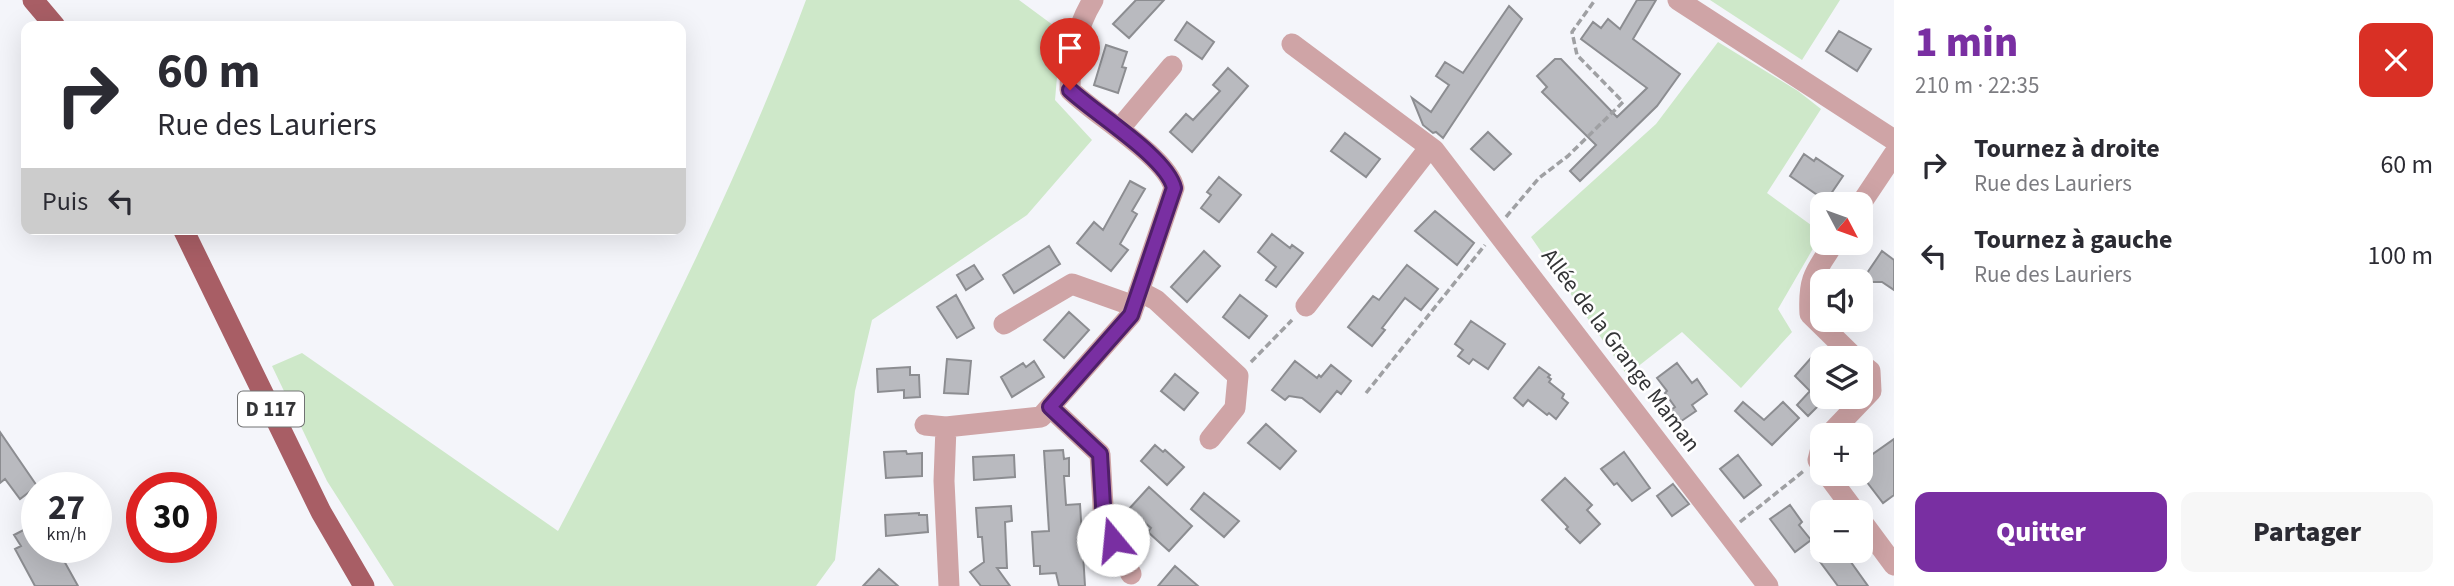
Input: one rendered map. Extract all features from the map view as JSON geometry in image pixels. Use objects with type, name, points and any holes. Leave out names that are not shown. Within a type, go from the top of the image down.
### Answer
[{"type":"main road","points":[[33,0],[51,21]]},
{"type":"main road","name":"D 117","points":[[186,235],[321,512],[364,586]]},
{"type":"street","points":[[949,586],[944,481],[935,426],[1041,416],[1131,315],[1174,188],[1168,173],[1120,128],[1082,102],[1070,90],[1070,65],[1081,19],[1093,0]]},
{"type":"street","points":[[1678,0],[1894,140]]},
{"type":"street","name":"Allée de la Grange Maman","points":[[1292,44],[1430,147],[1497,230],[1768,586]]},
{"type":"street","points":[[1120,128],[1172,66]]},
{"type":"street","points":[[1306,306],[1430,147]]},
{"type":"street","points":[[1869,192],[1894,154]]},
{"type":"street","points":[[1825,256],[1812,276],[1810,314],[1843,346]]},
{"type":"street","points":[[1004,324],[1072,284],[1156,300],[1238,376],[1236,408],[1210,439]]},
{"type":"street","points":[[1050,407],[1100,454],[1104,523],[1131,574]]},
{"type":"street","points":[[1840,423],[1854,409]]},
{"type":"street","points":[[1873,537],[1894,565]]},
{"type":"path","points":[[1366,393],[1539,178],[1568,156],[1623,102],[1577,55],[1573,32],[1595,0]]},
{"type":"path","points":[[1238,376],[1306,306]]},
{"type":"path","points":[[1727,532],[1810,470]]},
{"type":"green space","points":[[806,0],[1019,0],[1061,31],[1055,100],[1092,140],[1027,215],[872,320],[855,391],[835,560],[816,586],[394,586],[327,481],[272,366],[302,353],[558,531],[626,401],[722,203]]},
{"type":"green space","points":[[1710,0],[1840,0],[1802,60]]},
{"type":"green space","points":[[1718,42],[1798,91],[1821,109],[1767,193],[1810,224],[1810,254],[1778,309],[1792,332],[1741,388],[1682,332],[1627,375],[1531,237],[1656,124]]},
{"type":"building","points":[[1136,0],[1164,0],[1129,38],[1113,24]]},
{"type":"building","points":[[1637,0],[1656,0],[1633,39],[1680,74],[1657,106],[1580,181],[1570,171],[1596,145],[1542,92],[1547,87],[1537,76],[1555,59],[1561,59],[1617,117],[1647,88],[1581,39],[1593,22],[1601,28],[1608,19],[1620,29]]},
{"type":"building","points":[[1509,6],[1522,19],[1443,138],[1436,132],[1433,133],[1423,125],[1412,98],[1431,112],[1449,85],[1436,76],[1445,62],[1463,73]]},
{"type":"building","points":[[1187,22],[1214,42],[1202,59],[1175,40]]},
{"type":"building","points":[[1839,31],[1871,49],[1857,71],[1826,51]]},
{"type":"building","points":[[1106,45],[1127,52],[1122,67],[1126,68],[1118,93],[1094,85]]},
{"type":"building","points":[[1228,68],[1248,86],[1192,152],[1170,132],[1186,114],[1193,120],[1220,91],[1213,85]]},
{"type":"building","points":[[1488,132],[1511,154],[1494,170],[1471,149]]},
{"type":"building","points":[[1345,133],[1380,159],[1366,177],[1331,151]]},
{"type":"building","points":[[1804,154],[1814,161],[1816,158],[1843,176],[1832,192],[1813,192],[1790,176]]},
{"type":"building","points":[[1219,177],[1241,195],[1219,222],[1201,208],[1211,195],[1207,192]]},
{"type":"building","points":[[1130,181],[1145,189],[1132,211],[1137,214],[1120,244],[1128,250],[1111,271],[1077,243],[1094,222],[1103,230]]},
{"type":"building","points":[[1435,211],[1474,243],[1457,265],[1415,231]]},
{"type":"building","points":[[1272,234],[1290,248],[1292,245],[1303,253],[1276,287],[1266,280],[1276,267],[1258,252]]},
{"type":"building","points":[[1049,246],[1060,264],[1014,293],[1003,275]]},
{"type":"building","points":[[1204,251],[1220,266],[1187,302],[1171,287]]},
{"type":"building","points":[[1882,251],[1894,260],[1894,290],[1882,282],[1873,282],[1873,269],[1870,269]]},
{"type":"building","points":[[974,265],[983,279],[966,290],[957,275]]},
{"type":"building","points":[[1407,265],[1438,289],[1421,310],[1405,298],[1372,346],[1348,327],[1373,296],[1379,300]]},
{"type":"building","points":[[956,295],[974,328],[957,338],[937,307]]},
{"type":"building","points":[[1240,295],[1267,316],[1249,338],[1223,317]]},
{"type":"building","points":[[1069,312],[1089,330],[1064,358],[1044,340]]},
{"type":"building","points":[[1471,321],[1505,344],[1488,369],[1473,359],[1469,364],[1458,356],[1463,350],[1455,344]]},
{"type":"building","points":[[947,359],[971,361],[968,394],[944,393]]},
{"type":"building","points":[[1810,359],[1810,391],[1795,376]]},
{"type":"building","points":[[1034,361],[1044,377],[1012,397],[1001,377],[1023,363],[1026,367]]},
{"type":"building","points":[[1295,361],[1317,378],[1331,365],[1351,381],[1341,394],[1337,391],[1320,412],[1302,398],[1289,396],[1285,400],[1272,390]]},
{"type":"building","points":[[1677,363],[1692,383],[1697,379],[1707,394],[1692,405],[1696,411],[1680,422],[1671,410],[1675,407],[1665,393],[1667,391],[1657,378]]},
{"type":"building","points":[[910,367],[910,375],[919,375],[920,397],[904,398],[904,390],[878,392],[877,369]]},
{"type":"building","points":[[1539,367],[1550,375],[1549,382],[1564,394],[1562,398],[1568,403],[1556,419],[1528,400],[1523,406],[1514,398]]},
{"type":"building","points":[[1175,374],[1198,393],[1184,410],[1161,391]]},
{"type":"building","points":[[1810,391],[1810,409],[1815,409],[1808,416],[1797,405]]},
{"type":"building","points":[[1743,402],[1764,420],[1783,402],[1799,418],[1772,445],[1735,411]]},
{"type":"building","points":[[1266,424],[1296,451],[1280,469],[1248,443]]},
{"type":"building","points":[[0,432],[27,472],[21,472],[20,499],[5,479],[0,483]]},
{"type":"building","points":[[1894,439],[1894,495],[1883,503],[1870,486],[1873,486],[1873,454]]},
{"type":"building","points":[[1155,445],[1184,467],[1167,485],[1141,461]]},
{"type":"building","points":[[1063,450],[1064,459],[1069,458],[1069,476],[1064,476],[1066,505],[1080,504],[1085,586],[1059,586],[1056,573],[1040,574],[1040,566],[1034,566],[1032,532],[1049,531],[1044,451]]},
{"type":"building","points":[[906,451],[907,454],[922,453],[922,476],[886,478],[884,452]]},
{"type":"building","points":[[1624,452],[1650,488],[1632,501],[1601,469]]},
{"type":"building","points":[[1014,455],[1015,477],[974,480],[973,457]]},
{"type":"building","points":[[1738,455],[1761,485],[1744,498],[1720,469]]},
{"type":"building","points":[[1565,478],[1592,505],[1587,510],[1600,524],[1580,543],[1542,500]]},
{"type":"building","points":[[1673,484],[1689,504],[1672,516],[1657,496]]},
{"type":"building","points":[[1149,487],[1192,526],[1169,551],[1148,532],[1151,528],[1129,509]]},
{"type":"building","points":[[1204,493],[1239,521],[1224,537],[1191,509]]},
{"type":"building","points":[[1790,505],[1802,522],[1799,525],[1810,541],[1795,552],[1770,519]]},
{"type":"building","points":[[1011,506],[1012,521],[1005,522],[1007,568],[997,568],[1010,586],[981,586],[970,572],[984,562],[982,537],[978,537],[976,508]]},
{"type":"building","points":[[885,515],[927,515],[928,532],[886,536]]},
{"type":"building","points":[[21,531],[21,546],[14,535]]},
{"type":"building","points":[[21,546],[21,560],[15,549]]},
{"type":"building","points":[[23,563],[65,563],[78,586],[35,586]]},
{"type":"building","points":[[1821,563],[1852,563],[1868,586],[1838,586]]},
{"type":"building","points":[[1175,566],[1198,586],[1158,586]]},
{"type":"building","points":[[879,569],[898,586],[863,586]]},
{"type":"route","points":[[1070,90],[1082,102],[1120,128],[1168,173],[1174,188],[1131,315],[1050,407],[1100,454],[1104,523],[1113,540]]}]
